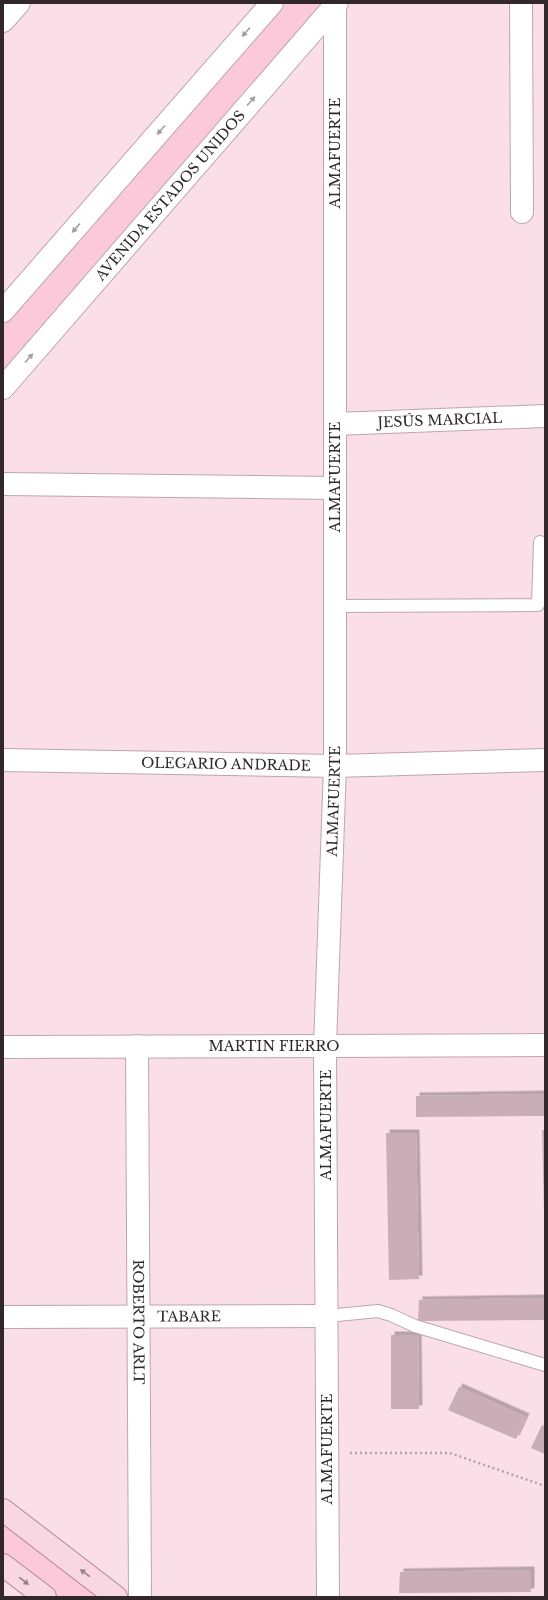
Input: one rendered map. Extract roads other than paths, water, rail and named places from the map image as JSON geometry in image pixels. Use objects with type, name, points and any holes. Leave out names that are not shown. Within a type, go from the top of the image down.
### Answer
[{"type":"main road","points":[[3,1510],[116,1597]]},
{"type":"main road","points":[[3,1565],[45,1597]]},
{"type":"street","points":[[3,21],[19,3]]},
{"type":"street","points":[[3,312],[272,3]]},
{"type":"street","points":[[521,3],[522,212]]},
{"type":"street","name":"AVENIDA ESTADOS UNIDOS","points":[[3,388],[336,4]]},
{"type":"street","name":"ALMAFUERTE","points":[[328,1597],[325,1046],[335,766],[336,4]]},
{"type":"street","name":"JESÚS MARCIAL","points":[[335,424],[545,416]]},
{"type":"street","points":[[3,484],[335,488]]},
{"type":"street","name":"OLEGARIO ANDRADE","points":[[3,760],[335,766],[545,760]]},
{"type":"street","name":"MARTIN FIERRO","points":[[3,1047],[545,1045]]},
{"type":"street","name":"ROBERTO ARLT","points":[[137,1046],[140,1597]]},
{"type":"street","name":"TABARE","points":[[3,1317],[327,1316]]},
{"type":"lane","points":[[335,606],[538,605],[540,542]]},
{"type":"lane","points":[[327,1316],[378,1311],[415,1326],[545,1365]]}]
